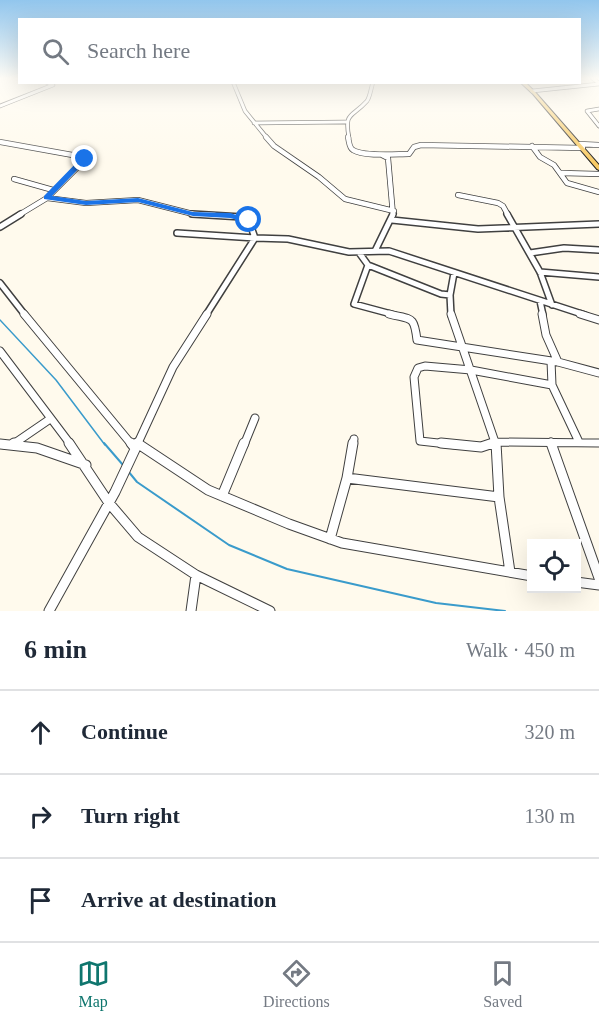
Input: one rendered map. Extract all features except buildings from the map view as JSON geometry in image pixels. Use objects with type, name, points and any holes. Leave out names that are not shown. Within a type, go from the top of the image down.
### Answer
[{"type":"main road","points":[[546,107],[599,168]]},
{"type":"street","points":[[242,107],[274,146],[319,177],[345,199],[394,211]]},
{"type":"street","points":[[359,107],[351,113],[346,122],[351,150],[381,154],[409,154],[414,147],[422,145],[532,147],[599,145]]},
{"type":"street","points":[[599,109],[587,111],[599,126]]},
{"type":"street","points":[[254,123],[346,122]]},
{"type":"street","points":[[0,142],[85,159],[47,198],[0,227]]},
{"type":"street","points":[[532,147],[540,157],[554,165],[567,183],[599,192]]},
{"type":"street","points":[[375,251],[392,220],[394,211],[388,158],[381,154]]},
{"type":"street","points":[[561,173],[599,174]]},
{"type":"street","points":[[14,180],[53,190]]},
{"type":"street","points":[[458,195],[503,206],[540,272],[552,305]]},
{"type":"street","points":[[47,198],[86,203],[138,200],[193,214],[242,217],[249,220],[255,238]]},
{"type":"street","points":[[392,220],[430,227],[599,224]]},
{"type":"street","points":[[177,233],[255,238],[266,236],[360,254],[389,251],[599,320]]},
{"type":"street","points":[[49,611],[115,492],[173,367],[255,238]]},
{"type":"street","points":[[530,253],[564,248],[599,249]]},
{"type":"street","points":[[360,254],[368,266],[441,294],[450,295]]},
{"type":"street","points":[[368,266],[354,304],[412,320],[415,324],[417,340],[554,361],[599,373]]},
{"type":"street","points":[[540,272],[599,277]]},
{"type":"street","points":[[454,273],[450,295],[451,318],[496,442],[499,497],[510,573]]},
{"type":"street","points":[[0,283],[135,449],[208,490],[342,543],[527,575]]},
{"type":"street","points":[[540,301],[546,335],[554,361],[552,385],[579,442]]},
{"type":"street","points":[[0,351],[86,465],[109,503],[138,537],[196,575],[270,611]]},
{"type":"street","points":[[552,385],[471,370],[425,366],[418,368],[414,377],[420,441],[481,447],[496,442],[599,443]]},
{"type":"street","points":[[222,496],[255,418]]},
{"type":"street","points":[[11,445],[50,419]]},
{"type":"street","points":[[330,539],[347,478],[354,439]]},
{"type":"street","points":[[551,442],[599,578]]},
{"type":"street","points":[[0,444],[37,448],[86,465]]},
{"type":"street","points":[[347,478],[499,497]]},
{"type":"street","points":[[191,611],[196,575]]},
{"type":"street","points":[[581,583],[599,585]]},
{"type":"waterway","points":[[0,320],[56,380],[105,445]]},
{"type":"waterway","points":[[104,443],[123,465]]},
{"type":"waterway","points":[[128,471],[137,482],[229,545],[287,569],[436,603],[505,611]]},
{"type":"route","points":[[85,159],[47,198],[86,203],[138,200],[193,214],[242,217],[249,220]]}]
